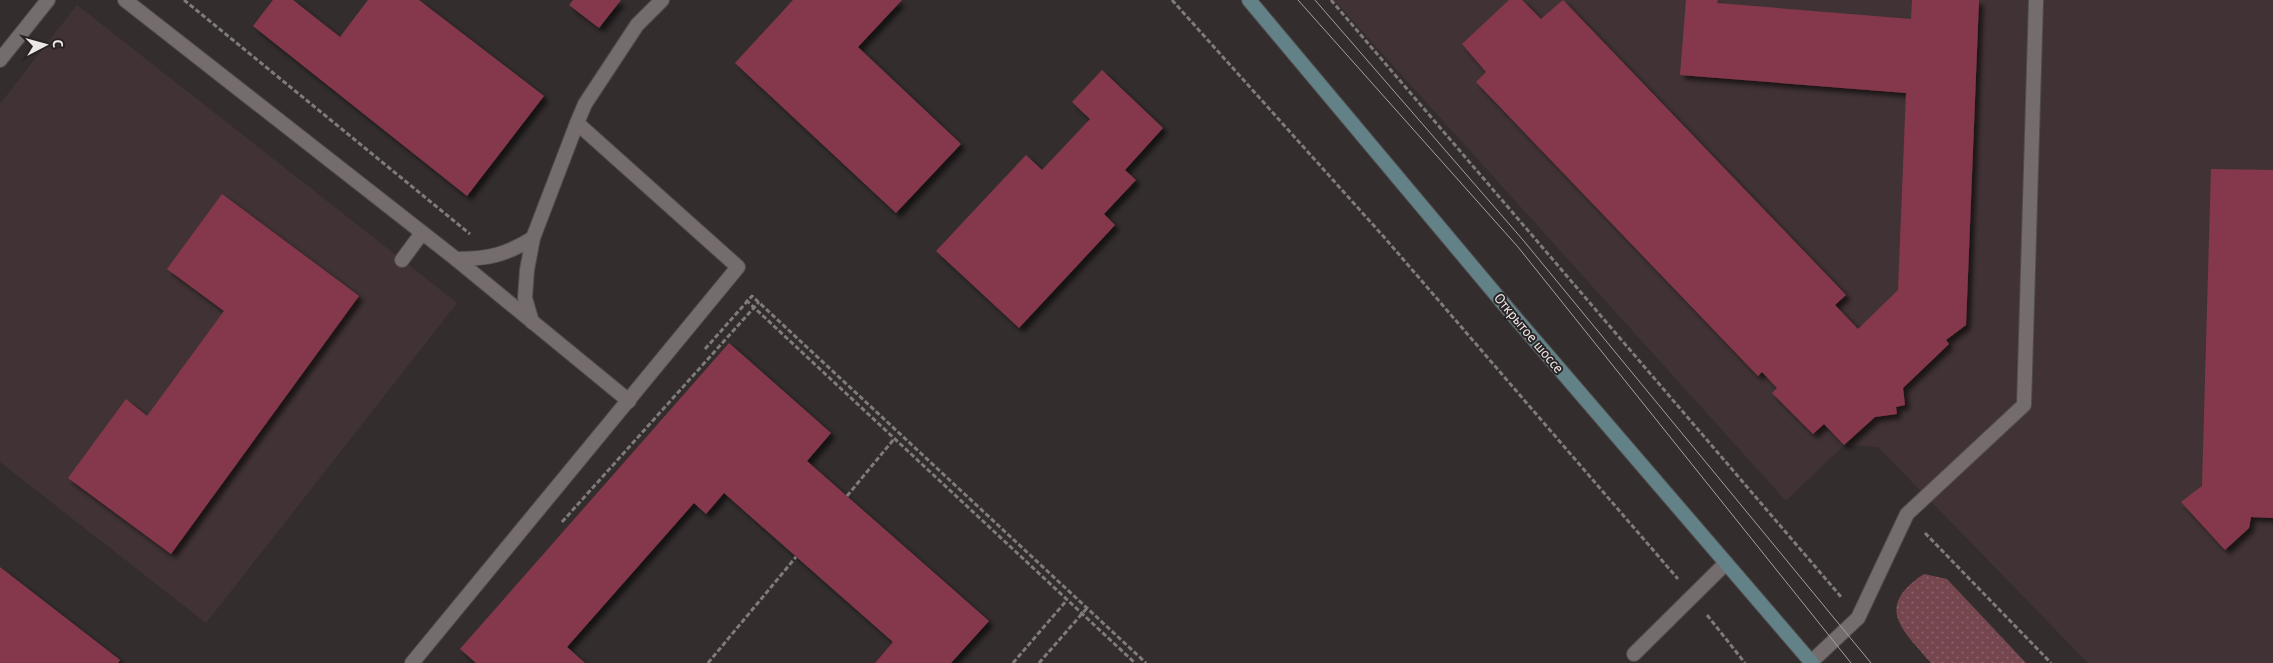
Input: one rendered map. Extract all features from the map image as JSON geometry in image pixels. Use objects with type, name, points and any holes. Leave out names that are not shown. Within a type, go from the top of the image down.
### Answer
[{"type":"main road","name":"Открытое шоссе","points":[[1249,0],[1513,315],[1811,662]]},
{"type":"lane","points":[[0,60],[48,0]]},
{"type":"lane","points":[[125,0],[456,259],[629,401]]},
{"type":"lane","points":[[532,322],[525,298],[526,270],[533,238],[576,123],[585,104],[637,25],[662,0]]},
{"type":"lane","points":[[1811,662],[1858,618],[1907,514],[2024,405],[2036,0]]},
{"type":"lane","points":[[412,663],[738,267],[576,123]]},
{"type":"lane","points":[[402,260],[422,233]]},
{"type":"lane","points":[[456,259],[512,252],[533,238]]},
{"type":"lane","points":[[1634,654],[1726,563]]},
{"type":"path","points":[[184,0],[473,237]]},
{"type":"path","points":[[1172,0],[1384,237],[1649,544],[1745,663]]},
{"type":"path","points":[[1331,0],[1858,618]]},
{"type":"path","points":[[740,295],[1135,663]]},
{"type":"path","points":[[555,530],[759,302],[1146,663]]},
{"type":"path","points":[[847,496],[894,439]]},
{"type":"path","points":[[1907,514],[2051,663]]},
{"type":"path","points":[[708,663],[796,557]]},
{"type":"path","points":[[1013,663],[1067,600]]},
{"type":"path","points":[[1039,663],[1087,608]]},
{"type":"shaded area","points":[[1334,0],[2273,0],[2273,663],[2088,663],[1878,447],[1844,445],[1786,501]]},
{"type":"shaded area","points":[[77,5],[457,303],[206,623],[0,462],[0,104]]},
{"type":"shaded area","points":[[1924,574],[1947,579],[2026,663],[1931,663],[1903,629],[1898,618],[1897,608],[1900,597],[1909,586]]},
{"type":"building","points":[[273,0],[293,0],[340,37],[368,0],[419,0],[544,96],[467,196],[253,26]]},
{"type":"building","points":[[573,0],[621,0],[599,28],[569,5]]},
{"type":"building","points":[[793,0],[902,0],[858,47],[961,144],[896,213],[735,63]]},
{"type":"building","points":[[1509,0],[1522,0],[1541,19],[1563,0],[1846,295],[1835,305],[1858,329],[1898,290],[1906,93],[1680,75],[1686,0],[1718,0],[1717,3],[1911,19],[1912,0],[1979,0],[1966,325],[1946,340],[1949,344],[1903,388],[1905,405],[1896,407],[1897,414],[1875,417],[1844,445],[1824,424],[1813,434],[1772,393],[1777,388],[1762,372],[1758,376],[1476,82],[1486,72],[1462,44]]},
{"type":"building","points":[[1102,70],[1163,128],[1125,170],[1136,180],[1104,214],[1115,225],[1019,328],[936,251],[1026,155],[1042,170],[1090,119],[1072,102]]},
{"type":"building","points":[[2211,169],[2273,170],[2273,518],[2251,517],[2249,528],[2225,550],[2181,502],[2202,486]]},
{"type":"building","points":[[222,194],[359,296],[171,554],[68,478],[126,399],[147,416],[224,311],[167,269]]},
{"type":"building","points":[[729,343],[831,433],[807,461],[989,621],[951,663],[875,663],[893,642],[724,493],[706,514],[694,503],[567,647],[585,663],[476,663],[460,649]]},
{"type":"building","points":[[0,567],[120,660],[118,663],[0,663]]},
{"type":"tram line","points":[[1298,0],[1518,247],[1851,663]]},
{"type":"tram line","points":[[1315,0],[1523,240],[1871,663]]}]
